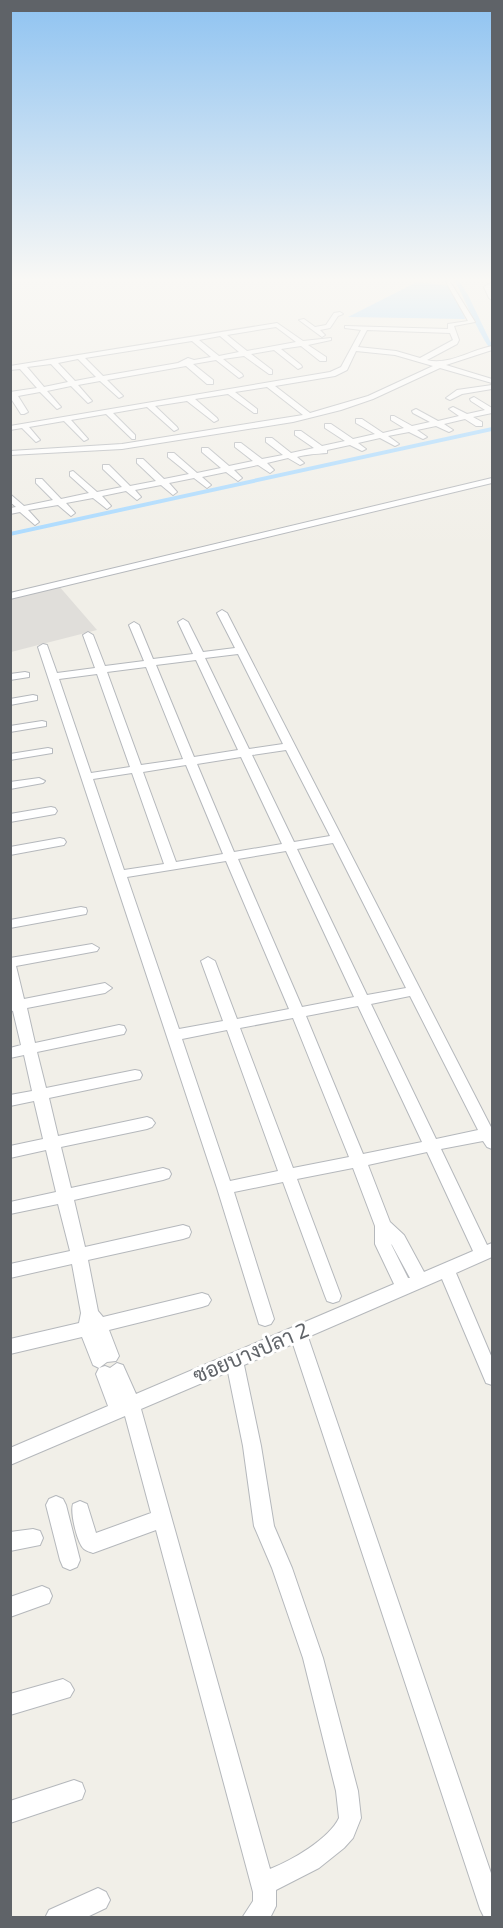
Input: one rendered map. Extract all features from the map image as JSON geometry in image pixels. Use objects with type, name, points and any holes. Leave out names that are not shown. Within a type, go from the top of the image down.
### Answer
[{"type":"street","points":[[24,368],[57,407]]},
{"type":"street","points":[[59,368],[88,401]]},
{"type":"street","points":[[91,368],[119,396]]},
{"type":"street","points":[[124,368],[129,373]]},
{"type":"street","points":[[106,382],[129,373],[154,368]]},
{"type":"street","points":[[194,368],[210,382]]},
{"type":"street","points":[[230,368],[239,376]]},
{"type":"street","points":[[264,368],[269,372]]},
{"type":"street","points":[[10,428],[269,385],[344,368]]},
{"type":"street","points":[[10,453],[121,449],[309,416],[369,399],[438,368]]},
{"type":"street","points":[[449,368],[492,381]]},
{"type":"street","points":[[24,412],[12,394],[167,375]]},
{"type":"street","points":[[269,385],[309,416]]},
{"type":"street","points":[[450,398],[460,393],[492,387]]},
{"type":"street","points":[[230,392],[254,411]]},
{"type":"street","points":[[189,398],[214,420]]},
{"type":"street","points":[[474,399],[492,411]]},
{"type":"street","points":[[149,405],[174,429]]},
{"type":"street","points":[[453,409],[479,424]]},
{"type":"street","points":[[416,411],[449,430]]},
{"type":"street","points":[[10,511],[195,476],[492,411]]},
{"type":"street","points":[[108,412],[132,437]]},
{"type":"street","points":[[394,418],[423,437]]},
{"type":"street","points":[[66,419],[84,439]]},
{"type":"street","points":[[359,421],[395,444]]},
{"type":"street","points":[[24,426],[36,440]]},
{"type":"street","points":[[328,426],[362,449]]},
{"type":"street","points":[[298,433],[330,456]]},
{"type":"street","points":[[269,440],[300,463]]},
{"type":"street","points":[[238,445],[270,470]]},
{"type":"street","points":[[205,450],[238,478]]},
{"type":"street","points":[[171,454],[207,485]]},
{"type":"street","points":[[140,461],[173,492]]},
{"type":"street","points":[[106,467],[137,497]]},
{"type":"street","points":[[73,474],[107,506]]},
{"type":"street","points":[[39,481],[71,513]]},
{"type":"street","points":[[10,596],[492,481]]},
{"type":"street","points":[[10,496],[35,522]]},
{"type":"street","points":[[222,612],[490,1138],[359,1159],[225,1188]]},
{"type":"street","points":[[183,622],[430,1146],[488,1252]]},
{"type":"street","points":[[134,625],[359,1159],[383,1226],[383,1244],[404,1287]]},
{"type":"street","points":[[88,635],[171,866]]},
{"type":"street","points":[[44,647],[118,875],[225,1188],[265,1319]]},
{"type":"street","points":[[53,677],[241,650]]},
{"type":"street","points":[[10,677],[25,675]]},
{"type":"street","points":[[10,702],[33,698]]},
{"type":"street","points":[[10,729],[42,724]]},
{"type":"street","points":[[86,777],[290,746]]},
{"type":"street","points":[[10,757],[48,751]]},
{"type":"street","points":[[10,786],[39,781]]},
{"type":"street","points":[[10,818],[51,811]]},
{"type":"street","points":[[118,875],[337,838]]},
{"type":"street","points":[[10,850],[60,842]]},
{"type":"street","points":[[10,924],[81,911]]},
{"type":"street","points":[[10,963],[92,948]]},
{"type":"street","points":[[208,961],[333,1296]]},
{"type":"street","points":[[10,968],[15,1006],[30,1049],[79,1256],[92,1322],[125,1407],[162,1518],[263,1883],[264,1906],[254,1917]]},
{"type":"street","points":[[15,1006],[105,988]]},
{"type":"street","points":[[174,1035],[414,991]]},
{"type":"street","points":[[10,1053],[119,1030]]},
{"type":"street","points":[[10,1101],[135,1075]]},
{"type":"street","points":[[10,1152],[147,1123]]},
{"type":"street","points":[[10,1208],[163,1174]]},
{"type":"street","points":[[383,1226],[398,1240],[420,1280]]},
{"type":"street","points":[[10,1271],[183,1232]]},
{"type":"street","name":"ซอยบางปลา 2","points":[[10,1457],[488,1252]]},
{"type":"street","points":[[446,1269],[492,1377]]},
{"type":"street","points":[[10,1347],[92,1322],[202,1300]]},
{"type":"street","points":[[298,1333],[492,1909]]},
{"type":"street","points":[[234,1360],[254,1456],[264,1526],[282,1568],[314,1658],[347,1791],[350,1818],[345,1830],[336,1840],[311,1860],[284,1875],[263,1883]]},
{"type":"street","points":[[56,1505],[70,1560]]},
{"type":"street","points":[[63,1532],[82,1517],[89,1541],[93,1544],[162,1518]]},
{"type":"street","points":[[10,1542],[33,1538]]},
{"type":"street","points":[[10,1607],[42,1596]]},
{"type":"street","points":[[10,1705],[63,1690]]},
{"type":"street","points":[[10,1812],[74,1791]]},
{"type":"street","points":[[57,1917],[98,1900]]},
{"type":"shaded area","points":[[58,585],[97,630],[11,652],[10,596]]},
{"type":"waterway","points":[[10,534],[492,429]]}]
